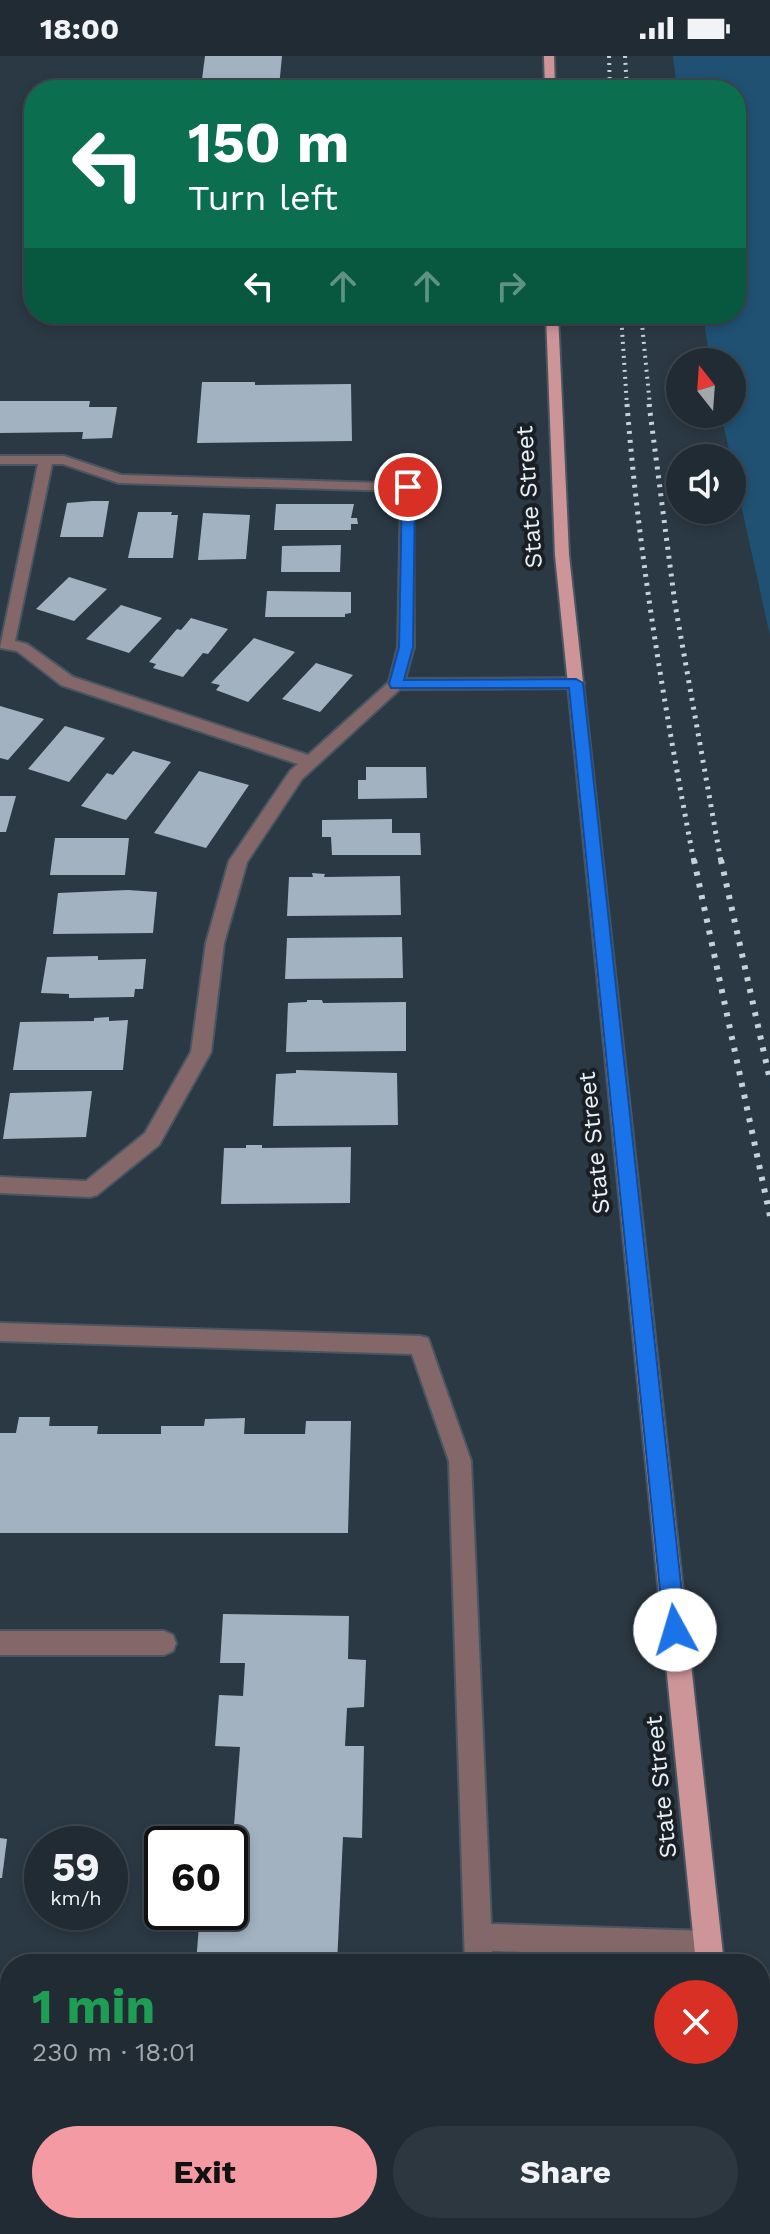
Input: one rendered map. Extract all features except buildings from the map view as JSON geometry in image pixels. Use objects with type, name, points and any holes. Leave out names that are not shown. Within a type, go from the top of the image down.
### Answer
[{"type":"main road","points":[[549,56],[550,80]]},
{"type":"main road","name":"State Street","points":[[552,324],[555,442],[576,683],[709,1954]]},
{"type":"lane","points":[[0,460],[64,460],[119,479],[408,487],[406,647],[396,684],[296,775],[238,861],[215,943],[201,1052],[152,1139],[90,1189],[0,1185]]},
{"type":"lane","points":[[46,460],[4,643],[22,647],[67,681],[311,762]]},
{"type":"lane","points":[[396,684],[576,683]]},
{"type":"lane","points":[[0,1332],[420,1345],[460,1461],[478,1950],[663,1954]]},
{"type":"lane","points":[[0,1643],[164,1643]]},
{"type":"shaded area","points":[[673,56],[770,56],[770,636],[745,524],[746,444],[728,444],[724,428],[746,428],[746,348],[708,348],[704,324],[746,324],[746,80],[676,80]]},
{"type":"railway","points":[[609,56],[610,80]]},
{"type":"railway","points":[[625,56],[626,80]]},
{"type":"railway","points":[[622,324],[627,406]]},
{"type":"railway","points":[[642,324],[650,406]]},
{"type":"railway","points":[[627,404],[638,519],[654,634],[694,862]]},
{"type":"railway","points":[[649,404],[675,604],[721,862]]},
{"type":"railway","points":[[694,860],[770,1216]]},
{"type":"railway","points":[[721,860],[770,1080]]},
{"type":"route","points":[[408,487],[406,647],[396,684],[576,683],[675,1630]]}]
